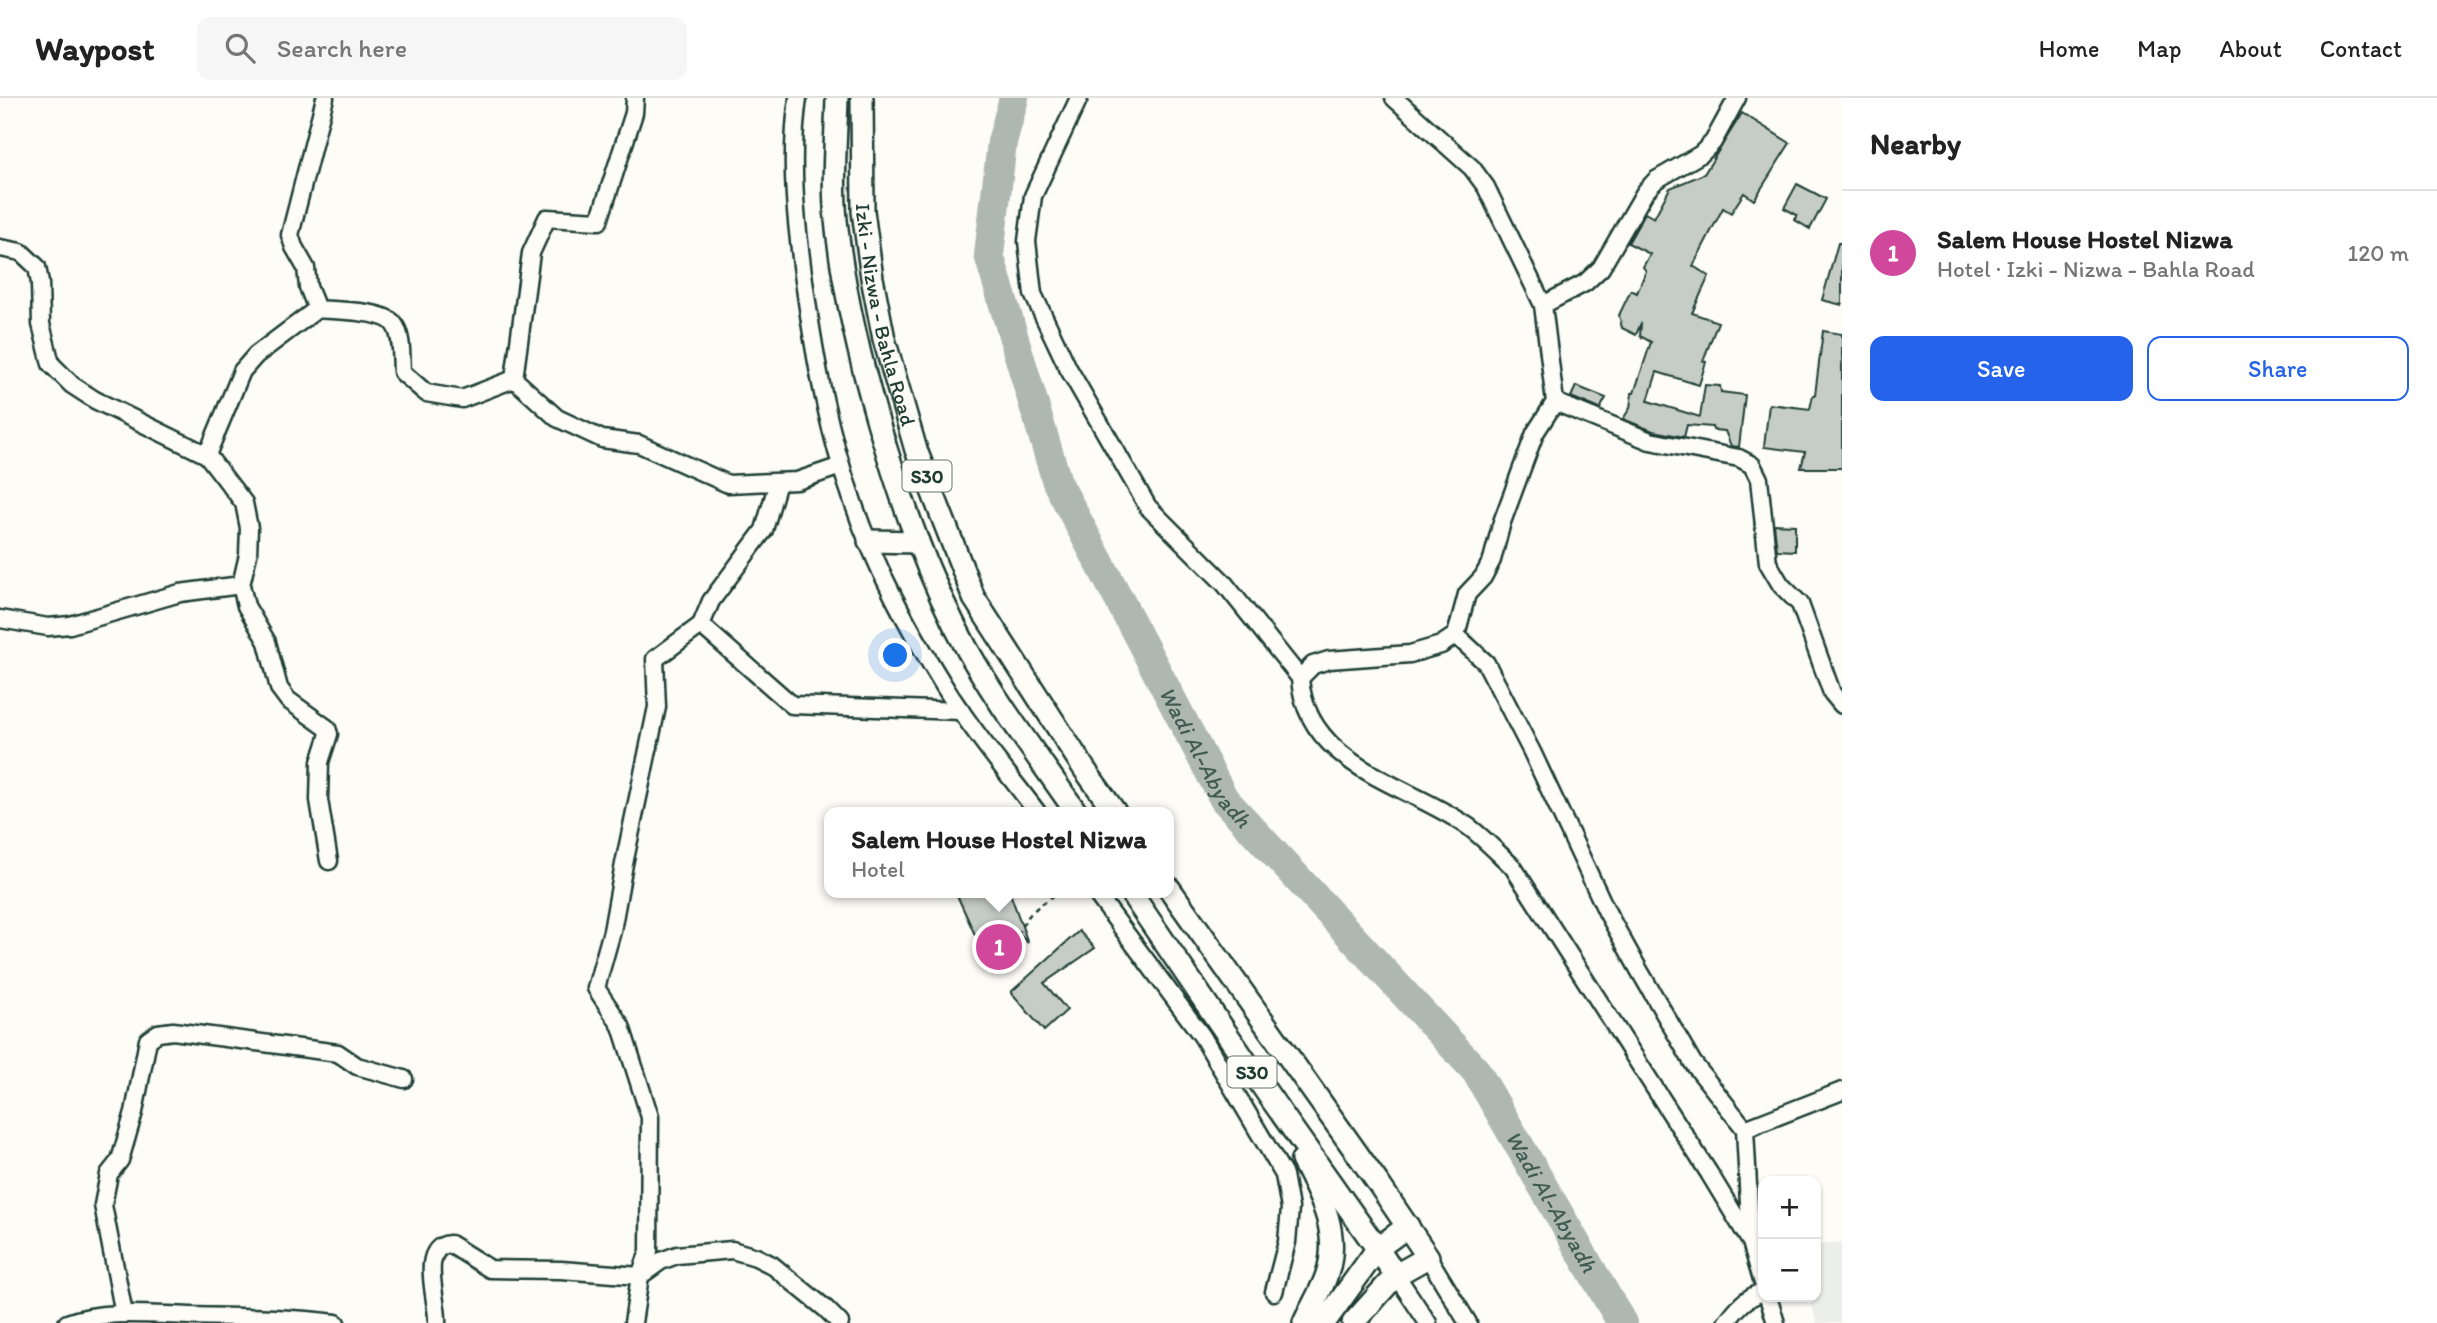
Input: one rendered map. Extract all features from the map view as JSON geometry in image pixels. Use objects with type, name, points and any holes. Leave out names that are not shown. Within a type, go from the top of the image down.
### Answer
[{"type":"main road","name":"Izki - Nizwa - Bahla Road","points":[[836,98],[836,218],[846,286],[860,359],[897,487],[918,542],[967,648],[994,693],[1073,807]]},
{"type":"main road","name":"Izki - Nizwa - Bahla Road","points":[[862,98],[863,212],[872,278],[884,339],[916,450],[974,598],[1111,807]]},
{"type":"main road","points":[[869,541],[918,542]]},
{"type":"main road","name":"S30","points":[[1174,895],[1428,1257]]},
{"type":"main road","name":"S30","points":[[1133,898],[1396,1275]]},
{"type":"main road","points":[[1267,1093],[1325,1204],[1332,1240],[1328,1273],[1304,1323]]},
{"type":"main road","points":[[1324,1323],[1378,1248],[1408,1226]]},
{"type":"main road","points":[[1353,1323],[1396,1275],[1428,1257]]},
{"type":"street","points":[[317,309],[308,287],[306,268],[290,235],[325,98]]},
{"type":"street","points":[[514,379],[531,253],[547,218],[598,221],[634,113],[635,98]]},
{"type":"street","points":[[1079,98],[1033,196],[1027,240],[1033,294],[1068,368],[1147,507],[1224,583],[1300,678],[1301,696],[1308,716],[1327,741],[1366,771],[1469,827],[1513,867],[1751,1242]]},
{"type":"street","points":[[1300,678],[1313,665],[1329,660],[1410,654],[1441,645],[1456,635],[1467,594],[1483,577],[1492,560],[1502,522],[1535,433],[1555,402],[1543,305],[1486,187],[1472,168],[1395,98]]},
{"type":"street","points":[[1543,305],[1585,283],[1601,268],[1645,192],[1656,180],[1701,154],[1713,142],[1737,98]]},
{"type":"street","points":[[797,99],[793,188],[795,218],[809,319],[841,466],[852,502],[892,596],[961,711],[1033,807]]},
{"type":"street","points":[[0,248],[21,252],[37,267],[41,324],[51,364],[72,385],[95,400],[207,455],[244,503],[249,528],[248,555],[241,585],[246,606],[267,642],[279,688],[288,700],[327,728],[329,734],[320,762],[319,800],[329,861]]},
{"type":"street","points":[[207,455],[243,371],[256,355],[317,309],[379,315],[393,323],[398,334],[402,372],[426,393],[462,399],[514,379]]},
{"type":"street","points":[[514,379],[557,418],[602,439],[639,444],[728,484],[797,481],[841,466]]},
{"type":"street","points":[[1555,402],[1650,441],[1739,458],[1752,465],[1759,479],[1768,563],[1781,585],[1800,604],[1832,693],[1842,705]]},
{"type":"street","points":[[633,1323],[640,1276],[649,1251],[650,1117],[621,1026],[596,988],[612,931],[657,707],[655,659],[701,625],[711,601],[764,530],[778,482]]},
{"type":"street","points":[[0,619],[48,627],[70,625],[180,593],[241,585]]},
{"type":"street","points":[[701,625],[792,705],[961,711]]},
{"type":"street","points":[[1456,635],[1486,663],[1532,752],[1607,912],[1639,970],[1693,1063],[1745,1129],[1751,1242],[1758,1266]]},
{"type":"street","points":[[1100,898],[1202,1036],[1284,1175],[1290,1208],[1287,1242],[1274,1293]]},
{"type":"street","points":[[124,1314],[103,1205],[110,1174],[120,1160],[134,1112],[148,1040],[158,1033],[173,1031],[338,1053],[357,1066],[404,1079]]},
{"type":"street","points":[[1745,1129],[1842,1091]]},
{"type":"street","points":[[438,1323],[432,1266],[435,1251],[442,1244],[457,1247],[480,1265],[490,1269],[561,1270],[640,1276],[661,1261],[677,1255],[732,1251],[756,1257],[772,1265],[825,1316],[840,1323]]},
{"type":"street","points":[[1428,1257],[1468,1323]]},
{"type":"street","points":[[1396,1275],[1428,1323]]},
{"type":"street","points":[[1726,1323],[1737,1307],[1758,1293]]},
{"type":"street","points":[[1770,1302],[1776,1323]]},
{"type":"street","points":[[67,1323],[79,1318],[124,1314],[298,1318],[336,1323]]},
{"type":"path","points":[[1012,954],[1025,918],[1050,898]]},
{"type":"shaded area","points":[[1842,1242],[1842,1323],[1817,1323],[1811,1302],[1821,1302],[1821,1244]]},
{"type":"building","points":[[1742,113],[1790,143],[1754,200],[1744,193],[1731,213],[1723,208],[1693,266],[1709,276],[1692,313],[1718,322],[1703,361],[1706,362],[1699,385],[1657,372],[1648,401],[1700,417],[1705,385],[1720,386],[1721,392],[1745,395],[1739,447],[1731,446],[1725,431],[1713,430],[1712,427],[1687,425],[1684,437],[1653,431],[1623,419],[1630,408],[1632,393],[1651,342],[1640,336],[1641,323],[1636,335],[1622,328],[1619,315],[1631,290],[1637,293],[1646,271],[1643,267],[1650,254],[1628,243],[1645,213],[1654,218],[1670,188],[1704,174]]},
{"type":"building","points":[[1797,184],[1826,199],[1810,229],[1795,220],[1797,215],[1784,208]]},
{"type":"building","points":[[1838,243],[1842,243],[1842,305],[1822,300]]},
{"type":"building","points":[[1823,331],[1842,334],[1842,468],[1801,468],[1805,452],[1764,447],[1769,404],[1810,409],[1815,395]]},
{"type":"building","points":[[1576,386],[1606,398],[1600,409],[1571,397]]},
{"type":"building","points":[[1774,524],[1795,525],[1795,551],[1777,550]]},
{"type":"building","points":[[958,898],[1012,898],[1028,943],[1010,925],[1009,939],[991,970]]},
{"type":"building","points":[[1079,931],[1095,948],[1044,983],[1067,1010],[1044,1031],[1011,992]]},
{"type":"waterway","name":"Wadi Al-Abyadh","points":[[1014,98],[1002,142],[989,255],[1057,482],[1224,799],[1476,1071],[1622,1323]]},
{"type":"place","name":"Salem House Hostel Nizwa","points":[[999,947]]}]
